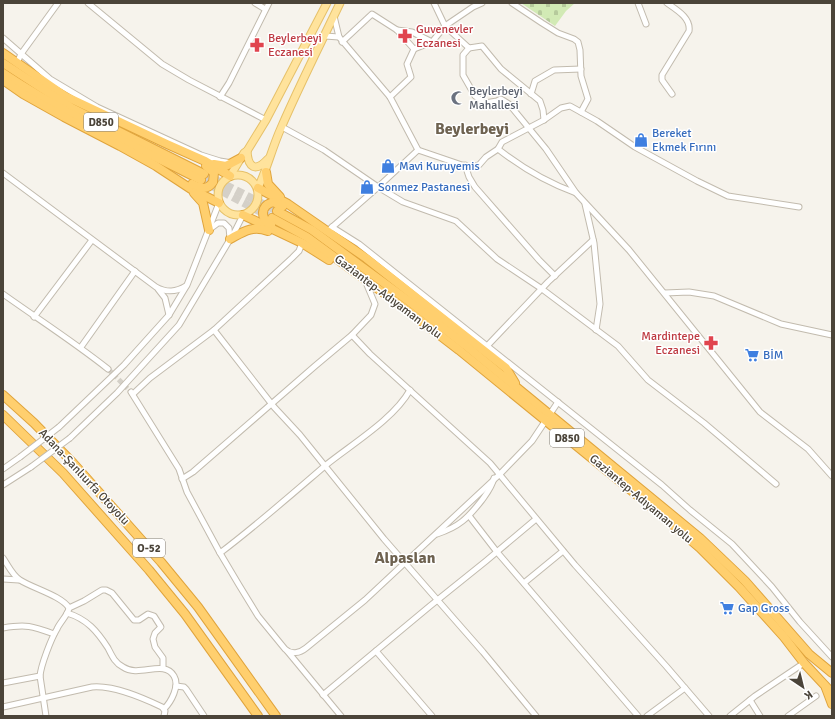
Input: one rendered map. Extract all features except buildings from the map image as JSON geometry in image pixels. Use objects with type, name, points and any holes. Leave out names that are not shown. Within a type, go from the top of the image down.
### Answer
[{"type":"highway","points":[[3,53],[65,96],[205,161],[221,166],[233,163],[241,158]]},
{"type":"highway","name":"D850","points":[[3,64],[72,108],[202,177],[73,115],[30,91],[3,73]]},
{"type":"highway","points":[[3,80],[23,94],[64,118],[201,188],[208,188],[213,182],[214,176],[209,168],[167,144]]},
{"type":"highway","points":[[205,161],[230,176]]},
{"type":"highway","points":[[156,166],[191,189],[219,203]]},
{"type":"highway","points":[[266,172],[268,184],[273,191],[288,204],[317,224]]},
{"type":"highway","points":[[258,188],[288,204]]},
{"type":"highway","points":[[191,189],[203,204],[209,230]]},
{"type":"highway","points":[[516,396],[503,392],[425,329],[347,270],[265,221],[262,215],[265,207],[270,203],[276,203],[330,229],[506,368],[517,388]]},
{"type":"highway","name":"Gaziantep-Adıyaman yolu","points":[[832,674],[809,654],[745,581],[700,538],[548,418],[516,396],[422,322],[361,276],[274,214],[312,230],[414,305],[517,388],[548,418],[612,474],[700,548],[762,612],[804,663],[832,693]]},
{"type":"highway","points":[[243,215],[302,243]]},
{"type":"highway","points":[[230,240],[252,228],[260,228],[294,239]]},
{"type":"highway","name":"Adana-Şanlıurfa Otoyolu","points":[[3,395],[34,423],[73,463],[161,562],[198,607],[276,716]]},
{"type":"highway","name":"Adana-Şanlıurfa Otoyolu","points":[[3,415],[63,473],[149,570],[185,614],[258,716]]},
{"type":"highway","points":[[826,686],[832,704]]},
{"type":"main road","points":[[230,176],[238,175],[247,177],[253,181],[258,188],[259,197],[251,212],[243,215],[233,215],[225,211],[219,203],[218,194],[220,186],[224,180],[230,176],[266,120],[327,3]]},
{"type":"main road","points":[[258,188],[266,172],[269,158],[282,127],[340,3]]},
{"type":"main road","points":[[247,151],[248,160],[253,167],[262,165],[269,158]]},
{"type":"street","points":[[17,63],[21,54],[58,3]]},
{"type":"street","points":[[88,3],[162,64],[220,97],[266,120]]},
{"type":"street","points":[[255,3],[265,9]]},
{"type":"street","points":[[220,97],[229,83],[269,3]]},
{"type":"street","points":[[434,3],[445,26],[469,48]]},
{"type":"street","points":[[390,97],[412,77],[407,64],[414,49],[432,42],[445,26],[472,7],[482,3]]},
{"type":"street","points":[[512,3],[558,33],[578,42],[580,50],[581,76],[588,98],[582,112]]},
{"type":"street","points":[[638,3],[646,24]]},
{"type":"street","points":[[667,3],[685,17],[690,24],[689,32],[662,75],[662,80],[672,94]]},
{"type":"street","points":[[340,40],[372,14],[397,30],[414,49]]},
{"type":"street","points":[[334,16],[340,40],[390,97],[418,150],[471,167],[479,165],[486,157],[498,149],[502,142],[544,120],[561,108],[570,106],[597,121],[635,147],[728,196],[799,207]]},
{"type":"street","points":[[397,30],[412,32],[432,42]]},
{"type":"street","points":[[325,36],[340,40]]},
{"type":"street","points":[[3,38],[50,79],[97,107],[202,155],[220,161],[233,163]]},
{"type":"street","points":[[544,120],[540,101],[501,69],[482,46],[469,48],[463,55],[463,75],[475,96],[485,102],[497,101],[501,99],[508,104],[546,149],[576,193],[629,250],[760,412],[808,449],[832,476]]},
{"type":"street","points":[[530,94],[535,81],[554,70],[581,69]]},
{"type":"street","points":[[282,127],[324,150],[378,187],[403,202],[456,221],[498,259],[542,289],[618,346],[648,380],[776,484]]},
{"type":"street","points":[[498,149],[513,161],[557,186],[576,193]]},
{"type":"street","points":[[418,150],[330,229],[359,244],[488,345],[662,485],[732,544],[772,587],[800,622],[832,657]]},
{"type":"street","points":[[465,165],[469,177],[475,187],[539,260],[555,276]]},
{"type":"street","points":[[3,173],[156,287],[163,291],[176,291],[188,285]]},
{"type":"street","points":[[3,469],[59,426],[120,370],[169,315],[188,285],[219,203]]},
{"type":"street","points":[[585,203],[593,240],[600,304],[596,330]]},
{"type":"street","points":[[3,485],[31,467],[70,438],[121,388],[179,325],[230,240],[243,215]]},
{"type":"street","points":[[209,230],[218,223],[224,223],[229,228],[230,240]]},
{"type":"street","points":[[34,317],[92,240]]},
{"type":"street","points":[[488,345],[555,276],[593,240]]},
{"type":"street","points":[[302,243],[299,251],[292,258],[214,330],[132,393],[144,415],[160,436],[179,469],[187,492],[220,553],[258,616],[341,716]]},
{"type":"street","points":[[81,347],[134,271]]},
{"type":"street","points":[[182,479],[193,472],[352,335],[371,315],[375,308],[375,304],[367,285]]},
{"type":"street","points":[[156,287],[165,298],[169,315]]},
{"type":"street","points":[[665,293],[689,292],[714,296],[781,324],[832,335]]},
{"type":"street","points":[[3,294],[34,317],[81,347],[108,368]]},
{"type":"street","points":[[214,330],[271,405],[300,435],[384,539],[483,652],[536,716]]},
{"type":"street","points":[[352,335],[370,354],[490,463],[563,551],[709,716]]},
{"type":"street","points":[[220,553],[243,536],[389,415],[402,403],[410,390]]},
{"type":"street","points":[[288,652],[298,652],[306,648],[365,600],[406,563],[494,478],[500,474],[532,440],[558,402]]},
{"type":"street","points":[[434,535],[449,530],[470,517],[492,486],[494,478]]},
{"type":"street","points":[[470,517],[497,552],[638,716]]},
{"type":"street","points":[[323,695],[536,519]]},
{"type":"street","points":[[524,583],[563,551]]},
{"type":"street","points":[[3,558],[13,574],[20,580],[62,601],[68,610],[82,618],[103,641],[115,661],[124,669],[132,672],[163,668],[169,670],[176,680],[176,686],[164,709],[164,716]]},
{"type":"street","points":[[3,579],[20,580]]},
{"type":"street","points":[[46,716],[40,676],[54,634],[68,610],[98,592],[106,590],[112,593],[134,620],[139,620],[148,614],[154,616],[161,626],[153,636],[153,642],[163,658],[163,668]]},
{"type":"street","points":[[3,628],[27,625],[34,626],[54,634]]},
{"type":"street","points":[[376,651],[432,716]]},
{"type":"street","points":[[730,716],[750,700],[804,663]]},
{"type":"street","points":[[3,683],[40,676]]},
{"type":"street","points":[[176,686],[184,687],[186,689],[204,716]]},
{"type":"street","points":[[3,707],[92,687],[103,687],[118,690],[164,709]]},
{"type":"street","points":[[647,716],[685,688]]},
{"type":"street","points":[[788,716],[816,696]]},
{"type":"street","points":[[750,700],[760,716]]},
{"type":"green space","points":[[521,3],[575,3],[566,11],[555,26]]},
{"type":"tunnel","points":[[204,174],[277,211]]},
{"type":"tunnel","points":[[201,180],[272,218]]},
{"type":"tunnel","points":[[108,369],[131,392]]},
{"type":"place","name":"Guvenevler Eczanesi","points":[[405,36]]},
{"type":"place","name":"Beylerbeyi Eczanesi","points":[[257,45]]},
{"type":"place","name":"Beylerbeyi Mahallesi","points":[[458,98]]},
{"type":"place","name":"Bereket Ekmek Fırını","points":[[641,140]]},
{"type":"place","name":"Mavi Kuruyemis","points":[[388,166]]},
{"type":"place","name":"Sonmez Pastanesi","points":[[367,187]]},
{"type":"place","name":"Mardintepe Eczanesi","points":[[711,343]]},
{"type":"place","name":"BİM","points":[[752,355]]},
{"type":"place","name":"Gap Gross","points":[[727,608]]},
{"type":"district","name":"Beylerbeyi","points":[[472,129]]},
{"type":"district","name":"Alpaslan","points":[[405,558]]}]
